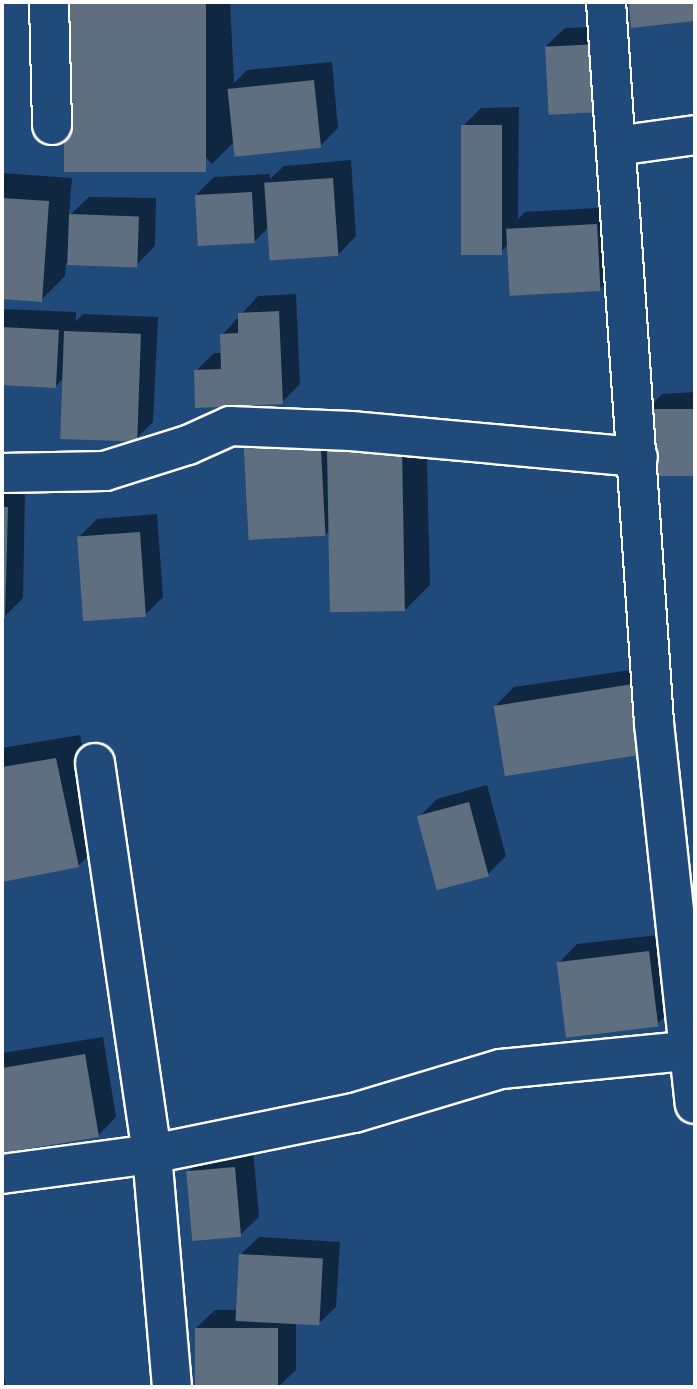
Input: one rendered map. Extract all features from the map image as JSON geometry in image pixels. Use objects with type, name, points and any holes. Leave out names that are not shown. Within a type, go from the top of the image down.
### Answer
[{"type":"street","points":[[49,2],[52,125]]},
{"type":"street","points":[[606,2],[654,723],[693,1050],[695,1104]]},
{"type":"street","points":[[616,146],[695,135]]},
{"type":"street","points":[[2,473],[104,471],[188,445],[230,426],[351,431],[638,457]]},
{"type":"street","points":[[95,763],[152,1154],[172,1387]]},
{"type":"street","points":[[2,1174],[152,1154],[354,1113],[502,1069],[693,1050]]},
{"type":"building","points":[[64,2],[206,2],[206,172],[64,172]]},
{"type":"building","points":[[629,2],[695,2],[695,21],[631,28]]},
{"type":"building","points":[[599,44],[603,112],[549,115],[545,47]]},
{"type":"building","points":[[314,80],[321,148],[235,157],[227,89]]},
{"type":"building","points":[[461,125],[502,125],[502,255],[461,255]]},
{"type":"building","points":[[333,178],[338,256],[270,261],[264,183]]},
{"type":"building","points":[[252,192],[255,243],[198,246],[195,195]]},
{"type":"building","points":[[2,198],[49,201],[42,302],[2,299]]},
{"type":"building","points":[[69,214],[139,216],[137,267],[67,265]]},
{"type":"building","points":[[597,224],[601,291],[510,296],[506,229]]},
{"type":"building","points":[[279,311],[283,404],[195,408],[194,370],[221,369],[220,334],[238,333],[238,313]]},
{"type":"building","points":[[2,327],[59,330],[56,388],[2,385]]},
{"type":"building","points":[[64,331],[141,334],[137,442],[60,439]]},
{"type":"building","points":[[642,409],[695,409],[695,476],[642,476]]},
{"type":"building","points":[[320,431],[325,536],[249,540],[243,435]]},
{"type":"building","points":[[402,447],[405,611],[330,612],[327,448]]},
{"type":"building","points":[[2,507],[8,507],[5,618],[2,618]]},
{"type":"building","points":[[140,532],[146,617],[83,621],[77,536]]},
{"type":"building","points":[[633,684],[644,754],[505,776],[494,706]]},
{"type":"building","points":[[56,758],[79,867],[2,882],[2,767]]},
{"type":"building","points":[[469,802],[489,876],[437,890],[417,816]]},
{"type":"building","points":[[649,951],[658,1026],[566,1038],[557,962]]},
{"type":"building","points":[[85,1054],[99,1137],[2,1153],[2,1068]]},
{"type":"building","points":[[235,1167],[241,1237],[192,1241],[186,1171]]},
{"type":"building","points":[[239,1254],[323,1258],[319,1325],[235,1321]]},
{"type":"building","points":[[195,1328],[278,1328],[278,1387],[195,1387]]}]
